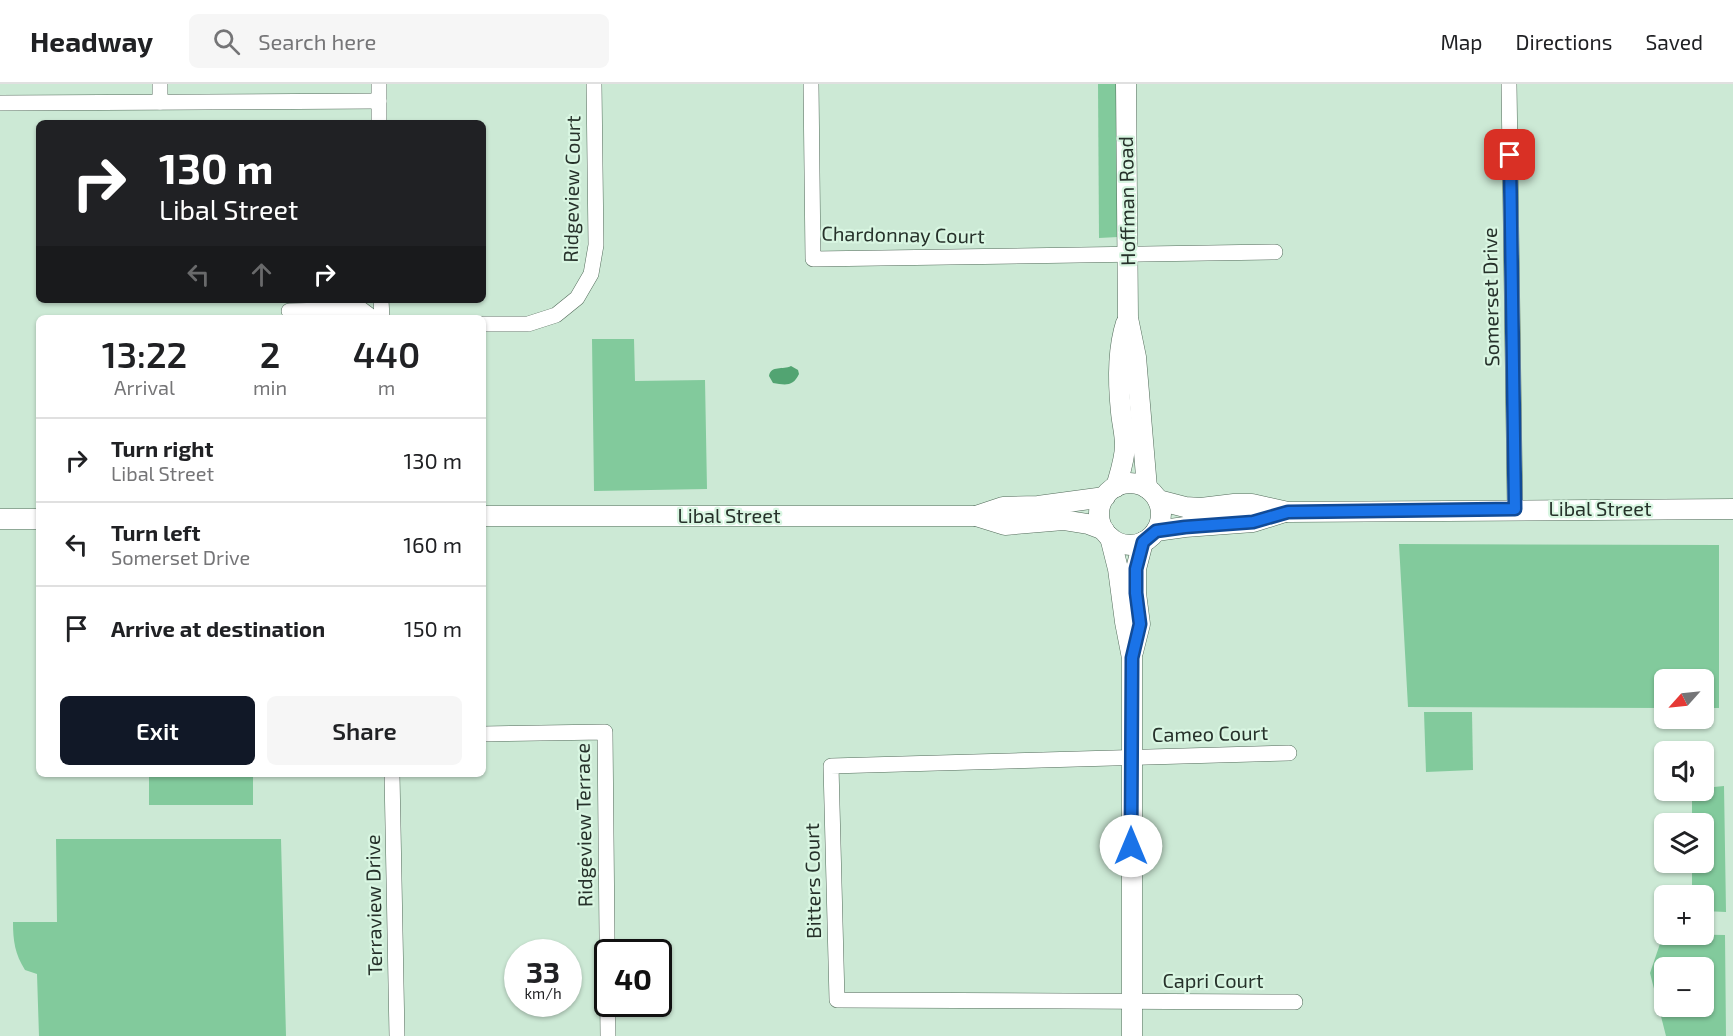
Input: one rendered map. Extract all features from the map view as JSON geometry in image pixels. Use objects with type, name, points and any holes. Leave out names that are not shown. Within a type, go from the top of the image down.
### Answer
[{"type":"street","points":[[160,84],[160,102]]},
{"type":"street","points":[[379,84],[379,120]]},
{"type":"street","name":"Ridgeview Court","points":[[486,324],[528,324],[556,315],[577,298],[591,274],[596,245],[594,84]]},
{"type":"street","name":"Chardonnay Court","points":[[811,84],[813,259],[1128,255]]},
{"type":"street","name":"Hoffman Road","points":[[1126,84],[1128,318],[1136,357],[1153,494]]},
{"type":"street","name":"Somerset Drive","points":[[1509,84],[1515,509]]},
{"type":"street","points":[[0,103],[379,101]]},
{"type":"street","points":[[1128,255],[1275,252]]},
{"type":"street","points":[[289,311],[361,309],[369,315]]},
{"type":"street","name":"Hoffman Road","points":[[1111,492],[1123,460],[1125,444],[1121,412],[1119,355],[1128,318]]},
{"type":"street","points":[[1132,658],[1140,624],[1136,569],[1149,537],[1161,516],[1153,494],[1132,483],[1111,492],[1101,505],[1100,514],[1118,568],[1132,658],[1132,1036]]},
{"type":"street","name":"Libal Street","points":[[976,516],[1003,507],[1038,506],[1111,492]]},
{"type":"street","name":"Libal Street","points":[[1153,494],[1185,507],[1252,504],[1288,512],[1733,509]]},
{"type":"street","name":"Libal Street","points":[[1149,537],[1185,527],[1253,522],[1288,512]]},
{"type":"street","name":"Libal Street","points":[[486,516],[976,516],[1005,525],[1063,520],[1088,524],[1107,534]]},
{"type":"street","points":[[0,519],[36,519]]},
{"type":"street","points":[[1107,534],[1126,544],[1134,544],[1149,537]]},
{"type":"street","name":"Ridgeview Terrace","points":[[486,734],[605,732],[608,1036]]},
{"type":"street","name":"Cameo Court","points":[[1131,758],[1289,753]]},
{"type":"street","name":"Bitters Court","points":[[1131,758],[831,766],[837,1000],[1131,1001]]},
{"type":"street","name":"Terraview Drive","points":[[392,777],[397,1036]]},
{"type":"street","name":"Capri Court","points":[[1131,1001],[1295,1002]]},
{"type":"shaded area","points":[[1098,84],[1116,84],[1118,237],[1099,238]]},
{"type":"shaded area","points":[[592,339],[634,339],[635,381],[705,380],[707,489],[594,491]]},
{"type":"shaded area","points":[[791,366],[798,370],[799,374],[794,381],[785,384],[773,383],[769,376],[772,370]]},
{"type":"shaded area","points":[[1399,544],[1719,545],[1719,708],[1714,708],[1714,669],[1654,669],[1654,708],[1408,707]]},
{"type":"shaded area","points":[[1424,712],[1472,712],[1473,770],[1426,772]]},
{"type":"shaded area","points":[[149,777],[253,777],[253,805],[149,805]]},
{"type":"shaded area","points":[[1724,786],[1726,912],[1714,911],[1714,885],[1692,885],[1692,873],[1714,873],[1714,813],[1692,813],[1692,801],[1714,801],[1714,787]]},
{"type":"shaded area","points":[[56,839],[281,839],[286,1036],[39,1036],[37,974],[25,970],[19,958],[14,941],[13,922],[57,922]]},
{"type":"shaded area","points":[[1714,935],[1725,935],[1726,1036],[1666,1036],[1661,1017],[1714,1017],[1714,957],[1655,957],[1660,945],[1714,945]]},
{"type":"shaded area","points":[[1654,961],[1654,989],[1650,973]]},
{"type":"route","points":[[1131,846],[1132,658],[1140,624],[1136,569],[1143,542],[1156,531],[1253,522],[1288,512],[1515,509],[1510,155]]}]
